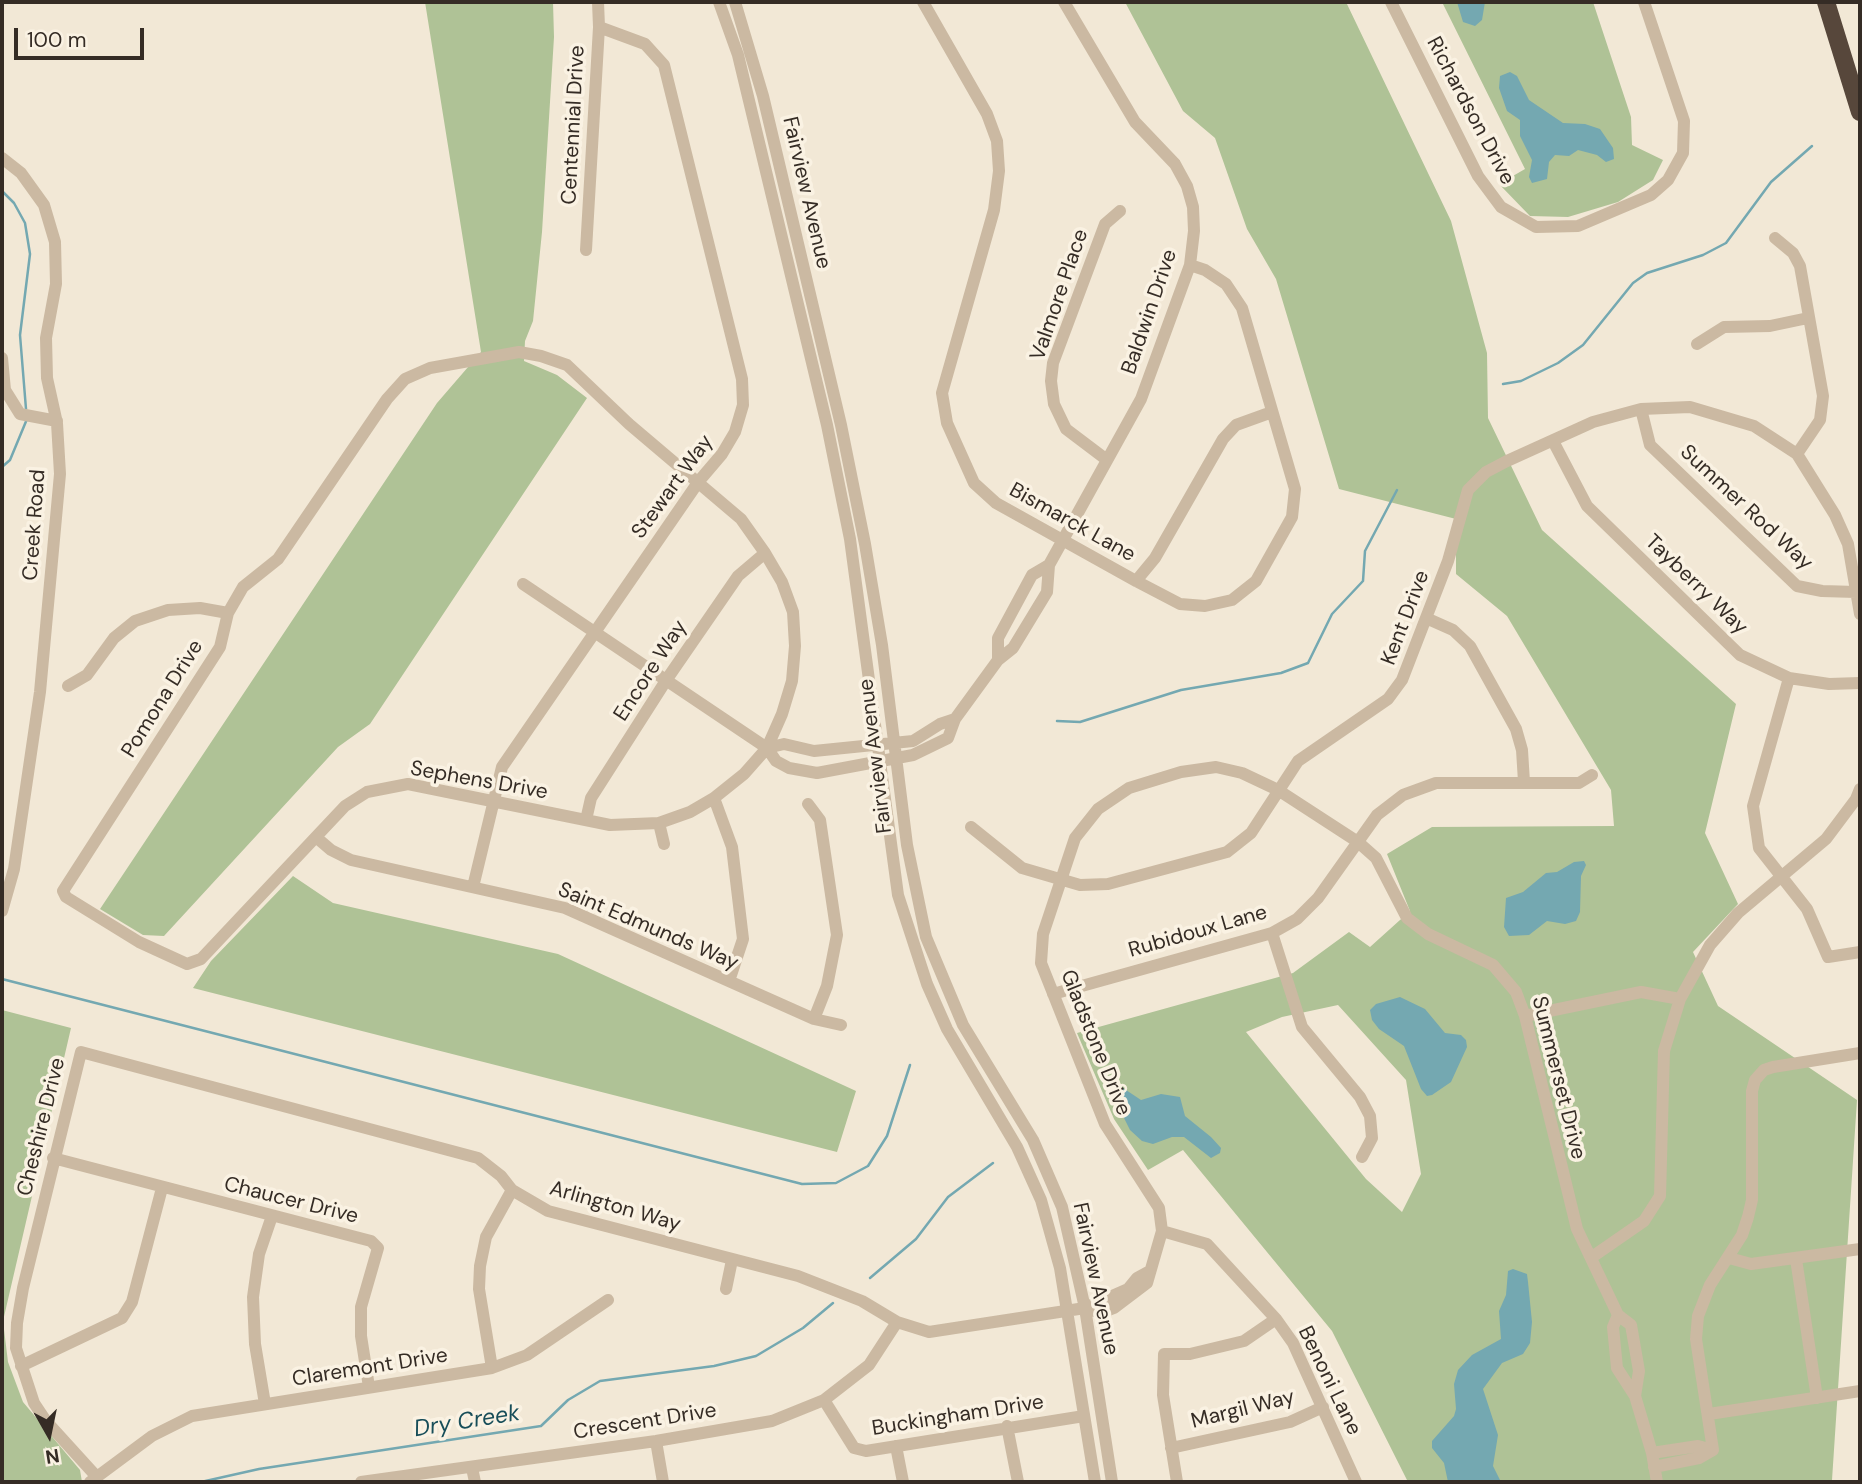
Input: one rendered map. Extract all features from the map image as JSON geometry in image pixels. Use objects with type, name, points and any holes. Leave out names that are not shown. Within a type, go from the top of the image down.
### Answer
[{"type":"highway","points":[[1826,2],[1860,112]]},
{"type":"street","name":"Centennial Drive","points":[[586,250],[599,27],[598,2]]},
{"type":"street","name":"Fairview Avenue","points":[[719,2],[738,55],[827,425],[850,539],[898,895],[927,984],[947,1029],[1017,1147],[1041,1200],[1053,1236],[1095,1482]]},
{"type":"street","name":"Fairview Avenue","points":[[735,2],[763,96],[841,425],[870,569],[907,845],[926,937],[942,980],[964,1025],[1033,1140],[1062,1207],[1085,1308],[1112,1482]]},
{"type":"street","name":"Bismarck Lane","points":[[922,2],[987,114],[997,141],[999,171],[994,210],[942,393],[943,409],[974,483],[996,503],[1136,581],[1180,604],[1205,606],[1232,600],[1256,581],[1292,517],[1295,489],[1242,308],[1226,284],[1205,270],[1190,265]]},
{"type":"street","name":"Baldwin Drive","points":[[523,584],[767,748],[776,761],[789,768],[817,773],[913,755],[948,738],[955,719],[998,660],[1013,648],[1047,592],[1049,565],[1141,400],[1190,265],[1194,231],[1193,207],[1187,186],[1175,164],[1135,122],[1064,2]]},
{"type":"street","name":"Richardson Drive","points":[[1391,2],[1478,176],[1501,207],[1536,227],[1578,226],[1651,195],[1668,180],[1682,153],[1684,121],[1644,2]]},
{"type":"street","name":"Stewart Way","points":[[473,887],[502,767],[699,481],[736,432],[743,405],[742,379],[664,65],[645,44],[599,27]]},
{"type":"street","name":"Creek Road","points":[[2,158],[21,173],[44,205],[55,242],[56,284],[46,338],[47,378],[57,421],[59,486],[40,692],[14,869],[2,911]]},
{"type":"street","name":"Valmore Place","points":[[1107,460],[1066,429],[1054,404],[1051,382],[1053,363],[1105,224],[1120,211]]},
{"type":"street","points":[[1775,239],[1793,253],[1800,266],[1823,396],[1820,420],[1797,454],[1844,534],[1860,614]]},
{"type":"street","points":[[1697,344],[1724,327],[1770,326],[1808,318]]},
{"type":"street","name":"Pomona Drive","points":[[187,964],[139,942],[66,897],[63,891],[220,647],[228,613],[243,587],[278,559],[387,399],[405,379],[430,368],[519,352],[567,365],[629,424],[699,481]]},
{"type":"street","points":[[2,358],[5,390],[25,415],[57,421]]},
{"type":"street","name":"Kent Drive","points":[[971,827],[1022,868],[1080,885],[1108,884],[1227,852],[1251,833],[1305,753],[1388,699],[1402,680],[1448,561],[1468,490],[1486,472],[1593,422],[1641,409],[1690,407],[1754,426],[1797,454]]},
{"type":"street","name":"Summer Rod Way","points":[[1641,409],[1650,445],[1797,586],[1822,591],[1856,592]]},
{"type":"street","points":[[1136,581],[1155,558],[1223,439],[1236,425],[1272,412]]},
{"type":"street","name":"Tayberry Way","points":[[1553,441],[1587,506],[1740,655],[1789,678],[1829,684],[1860,683]]},
{"type":"street","points":[[699,481],[740,519],[765,553],[782,582],[793,612],[795,646],[792,681],[767,748]]},
{"type":"street","name":"Encore Way","points":[[586,821],[591,798],[667,679],[738,576],[765,553]]},
{"type":"street","name":"Baldwin Drive","points":[[998,660],[998,638],[1032,575],[1049,565]]},
{"type":"street","points":[[68,686],[87,675],[114,638],[135,621],[168,610],[200,608],[228,613]]},
{"type":"street","points":[[1426,618],[1453,630],[1470,646],[1516,729],[1522,750],[1524,782]]},
{"type":"street","points":[[1789,678],[1753,806],[1759,848],[1807,909],[1828,957],[1860,953]]},
{"type":"street","name":"Baldwin Drive","points":[[767,748],[785,744],[814,751],[913,741],[940,724],[955,719]]},
{"type":"street","name":"Sephens Drive","points":[[187,964],[201,959],[345,806],[367,792],[408,784],[610,825],[659,823],[690,812],[714,798],[744,774],[767,748]]},
{"type":"street","name":"Gladstone Drive","points":[[1162,1231],[1158,1208],[1105,1124],[1041,963],[1043,934],[1075,838],[1098,809],[1129,788],[1181,772],[1216,767],[1242,774],[1278,790]]},
{"type":"street","name":"Rubidoux Lane","points":[[1053,993],[1272,933],[1297,919],[1318,898],[1377,815],[1403,795],[1436,783],[1578,783],[1592,775]]},
{"type":"street","name":"Summerset Drive","points":[[1278,790],[1358,842],[1376,858],[1408,918],[1428,934],[1493,965],[1516,992],[1525,1016],[1577,1229],[1618,1315],[1631,1325],[1639,1371],[1635,1396]]},
{"type":"street","points":[[1592,1257],[1644,1221],[1660,1196],[1664,1051],[1680,999],[1710,945],[1738,913],[1826,839],[1859,796]]},
{"type":"street","points":[[714,798],[732,847],[743,939],[729,981]]},
{"type":"street","points":[[808,804],[820,820],[837,935],[831,974],[814,1019]]},
{"type":"street","points":[[659,823],[664,844]]},
{"type":"street","name":"Saint Edmunds Way","points":[[317,838],[331,850],[351,860],[565,908],[814,1019],[841,1026]]},
{"type":"street","points":[[1272,933],[1302,1027],[1360,1097],[1370,1116],[1372,1139],[1362,1157]]},
{"type":"street","points":[[1525,1016],[1641,992],[1680,999]]},
{"type":"street","name":"Arlington Way","points":[[81,1052],[478,1158],[502,1175],[512,1190],[548,1211],[836,1289],[897,1322],[929,1332],[1085,1308]]},
{"type":"street","name":"Cheshire Drive","points":[[81,1052],[53,1158],[17,1323],[16,1348],[34,1403],[93,1479]]},
{"type":"street","points":[[1654,1467],[1689,1454],[1713,1450],[1696,1339],[1698,1316],[1710,1285],[1742,1235],[1752,1200],[1752,1090],[1755,1080],[1764,1070],[1773,1067],[1860,1053]]},
{"type":"street","name":"Chaucer Drive","points":[[53,1158],[371,1241],[378,1248],[361,1307],[361,1336],[369,1387]]},
{"type":"street","points":[[21,1366],[122,1318],[132,1302],[162,1188]]},
{"type":"street","points":[[492,1368],[479,1289],[480,1266],[486,1237],[512,1190]]},
{"type":"street","points":[[265,1404],[255,1344],[253,1297],[259,1254],[272,1216]]},
{"type":"street","points":[[1085,1308],[1101,1313],[1130,1293],[1137,1278],[1148,1272],[1158,1253],[1162,1231]]},
{"type":"street","name":"Benoni Lane","points":[[1162,1231],[1207,1244],[1276,1319],[1293,1343],[1356,1482]]},
{"type":"street","points":[[1729,1258],[1751,1264],[1860,1248]]},
{"type":"street","points":[[1796,1259],[1817,1398]]},
{"type":"street","points":[[726,1289],[732,1260]]},
{"type":"street","name":"Claremont Drive","points":[[93,1479],[169,1424],[192,1416],[492,1368],[527,1355],[608,1300]]},
{"type":"street","name":"Summerset Drive","points":[[1618,1315],[1613,1327],[1618,1368],[1635,1396],[1652,1453],[1657,1482]]},
{"type":"street","points":[[1177,1482],[1163,1395],[1164,1354],[1190,1354],[1244,1341],[1276,1319]]},
{"type":"street","name":"Crescent Drive","points":[[361,1482],[656,1441],[772,1421],[824,1400],[869,1365],[897,1322]]},
{"type":"street","points":[[1709,1415],[1860,1391]]},
{"type":"street","name":"Buckingham Drive","points":[[824,1400],[854,1448],[866,1451],[1007,1426],[1084,1416]]},
{"type":"street","name":"Margil Way","points":[[1171,1448],[1290,1422],[1323,1408]]},
{"type":"street","points":[[1007,1426],[1018,1482]]},
{"type":"street","points":[[656,1441],[663,1482]]},
{"type":"street","points":[[896,1446],[903,1482]]},
{"type":"street","points":[[1652,1453],[1689,1454]]},
{"type":"street","points":[[472,1468],[475,1482]]},
{"type":"green space","points":[[425,2],[553,2],[554,37],[542,232],[533,321],[525,341],[524,361],[557,375],[587,398],[370,724],[338,747],[164,936],[143,935],[100,909],[437,403],[481,352]]},
{"type":"green space","points":[[1125,2],[1346,2],[1451,221],[1487,353],[1488,418],[1542,530],[1736,704],[1705,833],[1738,904],[1693,952],[1718,1006],[1857,1100],[1832,1480],[1840,1482],[1408,1482],[1332,1331],[1183,1150],[1148,1170],[1114,1119],[1077,1033],[1293,973],[1349,932],[1370,947],[1410,911],[1387,854],[1432,827],[1614,826],[1611,790],[1507,616],[1456,574],[1456,519],[1339,489],[1276,279],[1247,229],[1215,138],[1183,111]],"holes":[[[1338,1005],[1406,1080],[1421,1174],[1402,1212],[1366,1179],[1246,1032],[1282,1017]]]},
{"type":"green space","points":[[1442,2],[1593,2],[1631,117],[1632,145],[1663,160],[1653,180],[1618,202],[1568,217],[1530,216],[1499,184],[1525,169]]},
{"type":"green space","points":[[293,876],[333,903],[558,954],[856,1091],[837,1152],[193,988],[211,961]]},
{"type":"green space","points":[[2,1010],[71,1028],[3,1321],[8,1362],[23,1402],[80,1470],[82,1482],[2,1482]]},
{"type":"water","points":[[1457,2],[1485,2],[1482,20],[1475,26],[1463,22]]},
{"type":"water","points":[[1510,72],[1517,76],[1529,100],[1563,123],[1585,124],[1600,129],[1613,148],[1614,159],[1606,162],[1597,155],[1578,150],[1569,156],[1555,155],[1549,162],[1547,179],[1532,183],[1529,177],[1532,160],[1520,136],[1520,120],[1507,111],[1499,88],[1500,76]]},
{"type":"water","points":[[1584,861],[1586,865],[1581,876],[1580,912],[1576,921],[1565,924],[1547,921],[1529,935],[1509,936],[1504,927],[1506,898],[1523,892],[1546,873],[1557,872],[1574,862]]},
{"type":"water","points":[[1400,997],[1425,1009],[1445,1033],[1461,1035],[1466,1040],[1467,1047],[1451,1082],[1432,1095],[1427,1096],[1421,1089],[1404,1046],[1379,1029],[1372,1020],[1370,1010],[1376,1004]]},
{"type":"water","points":[[1117,1084],[1141,1100],[1161,1094],[1180,1097],[1185,1116],[1211,1137],[1221,1148],[1220,1153],[1211,1158],[1184,1137],[1172,1137],[1153,1144],[1142,1141],[1130,1130],[1120,1110],[1112,1088]]},
{"type":"water","points":[[1513,1269],[1527,1274],[1532,1322],[1530,1343],[1523,1354],[1502,1363],[1483,1389],[1498,1435],[1493,1466],[1501,1482],[1448,1482],[1444,1463],[1432,1448],[1432,1441],[1454,1416],[1454,1384],[1458,1370],[1472,1355],[1501,1339],[1499,1311],[1506,1295],[1508,1271]]},
{"type":"waterway","points":[[1503,384],[1521,381],[1558,363],[1583,345],[1633,283],[1647,273],[1703,255],[1726,243],[1771,182],[1812,146]]},
{"type":"waterway","points":[[2,191],[14,203],[25,223],[30,254],[20,335],[26,409]]},
{"type":"waterway","points":[[2,467],[10,460],[27,419]]},
{"type":"waterway","points":[[1057,721],[1080,722],[1181,690],[1281,673],[1308,663],[1332,614],[1363,581],[1365,551],[1397,490]]},
{"type":"waterway","points":[[2,979],[802,1184],[836,1183],[868,1166],[887,1136],[910,1065]]},
{"type":"waterway","name":"Dry Creek","points":[[870,1278],[916,1239],[948,1197],[993,1163]]},
{"type":"waterway","name":"Dry Creek","points":[[201,1482],[259,1469],[541,1426],[568,1400],[600,1381],[714,1366],[756,1356],[803,1328],[833,1303]]}]
